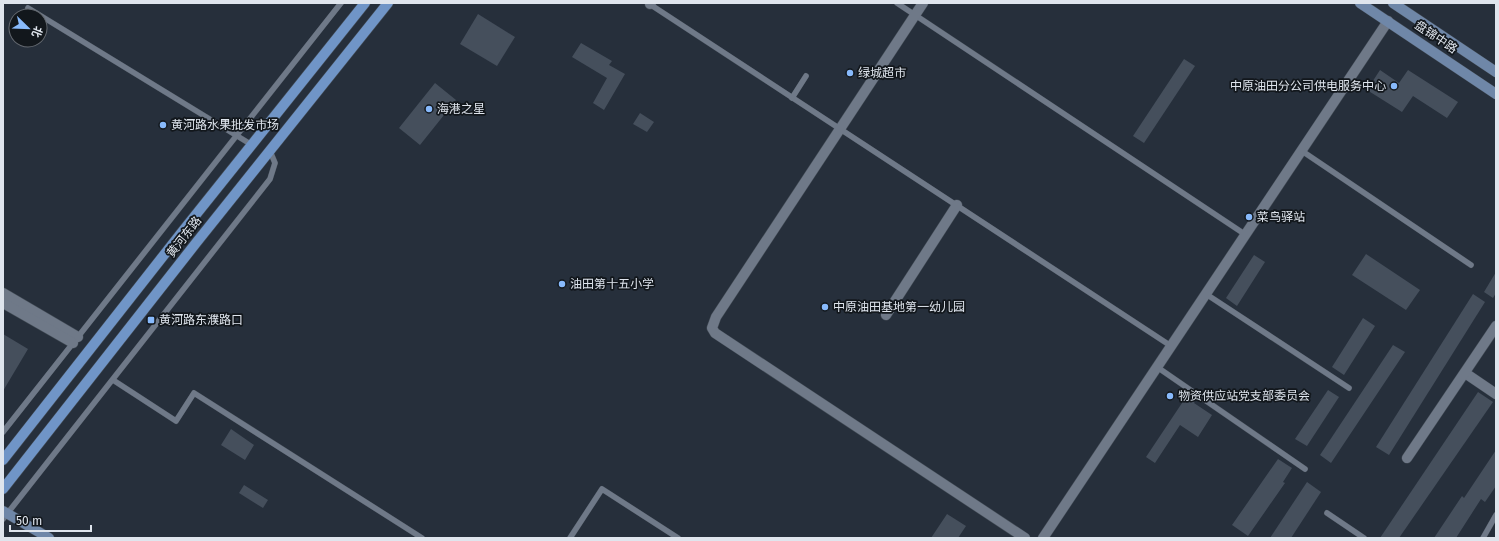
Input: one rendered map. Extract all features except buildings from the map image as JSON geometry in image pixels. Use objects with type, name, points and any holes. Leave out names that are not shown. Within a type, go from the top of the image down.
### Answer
[{"type":"main road","name":"黄河东路","points":[[3,460],[366,3]]},
{"type":"main road","name":"黄河东路","points":[[3,489],[388,3]]},
{"type":"main road","name":"盘锦中路","points":[[1360,3],[1496,94]]},
{"type":"main road","name":"盘锦中路","points":[[1393,3],[1496,72]]},
{"type":"main road","points":[[3,511],[49,538]]},
{"type":"street","points":[[923,3],[839,128],[716,317],[712,328],[715,333],[1025,538]]},
{"type":"street","points":[[1043,538],[1388,21]]},
{"type":"street","points":[[886,315],[957,205]]},
{"type":"street","points":[[3,293],[76,340]]},
{"type":"street","points":[[3,303],[76,340]]},
{"type":"street","points":[[1407,458],[1496,326]]},
{"type":"street","points":[[1465,373],[1496,394]]},
{"type":"lane","points":[[3,432],[342,3]]},
{"type":"lane","points":[[650,3],[792,98],[1171,346]]},
{"type":"lane","points":[[897,3],[1246,235]]},
{"type":"lane","points":[[48,20],[252,145]]},
{"type":"lane","points":[[792,98],[806,76]]},
{"type":"lane","points":[[1302,150],[1471,265]]},
{"type":"lane","points":[[3,519],[270,179],[275,163],[270,151]]},
{"type":"lane","points":[[1206,294],[1349,388]]},
{"type":"lane","points":[[1158,367],[1305,469]]},
{"type":"lane","points":[[112,380],[176,421],[194,393],[418,537]]},
{"type":"lane","points":[[570,538],[602,489],[678,538]]},
{"type":"lane","points":[[1328,513],[1364,538]]},
{"type":"lane","points":[[1483,538],[1496,515]]},
{"type":"place","name":"绿城超市","points":[[850,73]]},
{"type":"place","name":"中原油田分公司供电服务中心","points":[[1394,86]]},
{"type":"place","name":"海港之星","points":[[429,109]]},
{"type":"place","name":"黄河路水果批发市场","points":[[163,125]]},
{"type":"place","name":"菜鸟驿站","points":[[1249,217]]},
{"type":"place","name":"油田第十五小学","points":[[562,284]]},
{"type":"place","name":"中原油田基地第一幼儿园","points":[[825,307]]},
{"type":"place","name":"黄河路东濮路口","points":[[151,320]]},
{"type":"place","name":"物资供应站党支部委员会","points":[[1170,396]]}]
